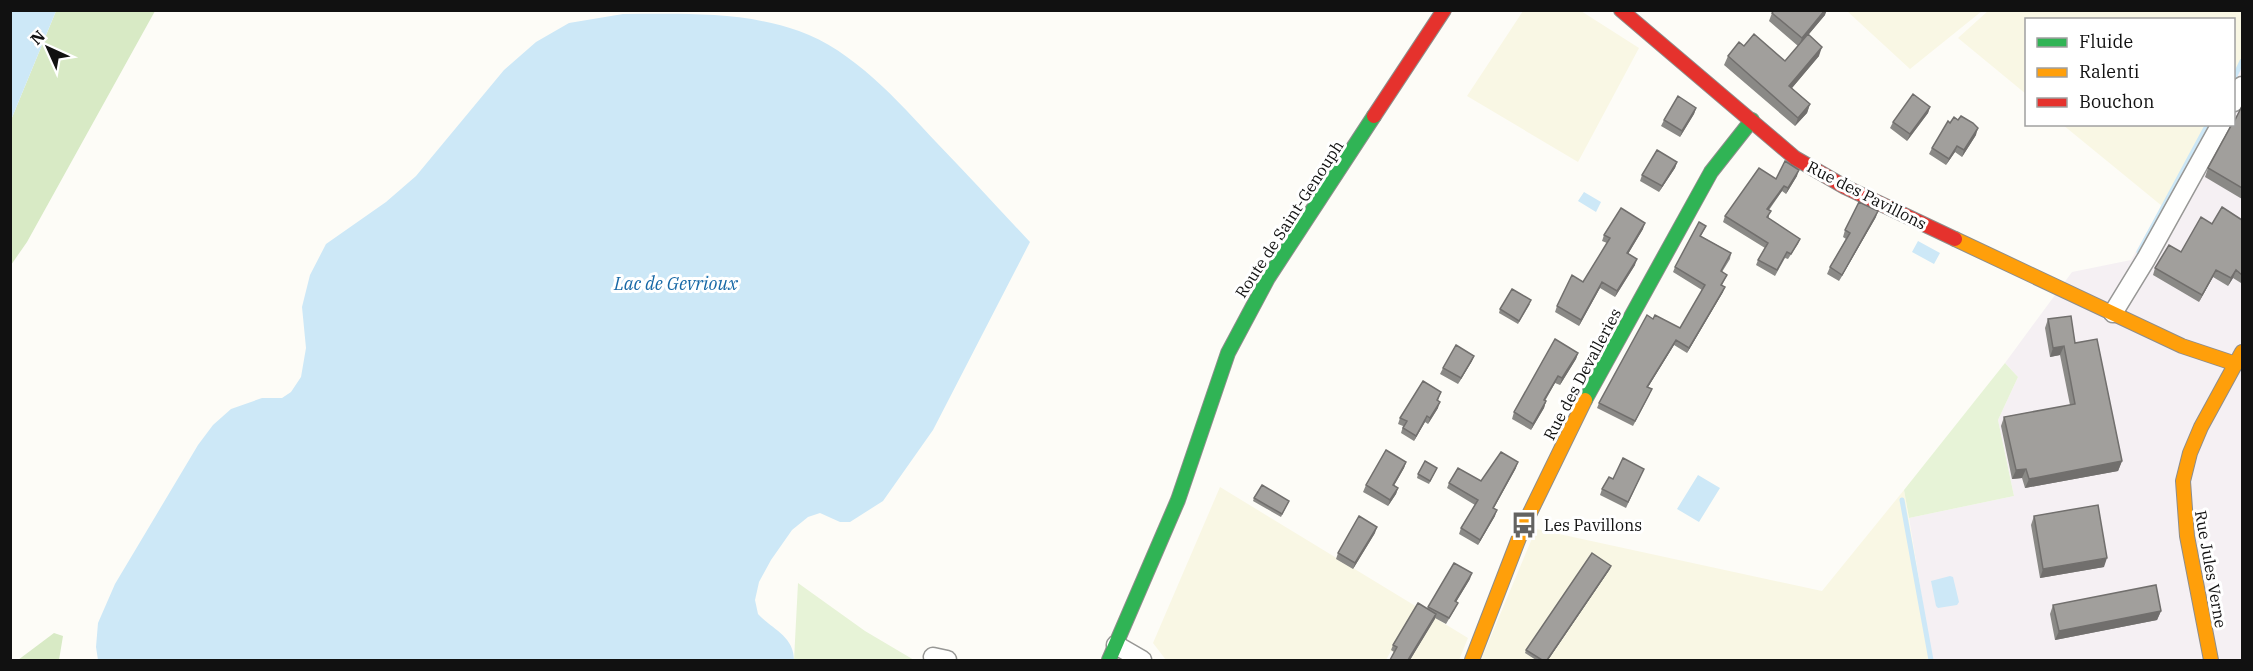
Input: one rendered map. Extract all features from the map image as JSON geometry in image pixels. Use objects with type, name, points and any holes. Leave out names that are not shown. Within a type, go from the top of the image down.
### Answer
[{"type":"street","name":"Route de Saint-Genouph","points":[[1113,653],[1178,500],[1227,354],[1268,278],[1444,10]]},
{"type":"street","name":"Rue des Pavillons","points":[[1621,10],[1795,158],[1845,187],[2182,346],[2239,358]]},
{"type":"street","points":[[2235,100],[2242,86]]},
{"type":"street","name":"Rue des Devalleries","points":[[1472,660],[1524,525],[1597,375],[1711,172],[1752,120]]},
{"type":"street","points":[[2113,313],[2146,259],[2220,126]]},
{"type":"street","name":"Rue Jules Verne","points":[[2211,660],[2187,536],[2184,481],[2190,453],[2201,427],[2239,358]]},
{"type":"street","points":[[1113,653],[1142,660]]},
{"type":"shaded area","points":[[1523,11],[1581,11],[1639,48],[1578,162],[1467,96]]},
{"type":"shaded area","points":[[1847,11],[1982,11],[1910,69]]},
{"type":"shaded area","points":[[1988,11],[2242,11],[2242,65],[2235,78],[2235,18],[2025,18],[2025,93],[1958,38]]},
{"type":"shaded area","points":[[2242,65],[2242,660],[1932,660],[1909,518],[2014,496],[1998,420],[2018,377],[2005,363],[2072,272],[2131,260],[2207,126],[2235,126],[2235,78]]},
{"type":"shaded area","points":[[2064,126],[2207,126],[2162,206]]},
{"type":"shaded area","points":[[1220,487],[1468,638],[1459,660],[1408,660],[1391,651],[1386,660],[1166,660],[1153,643]]},
{"type":"shaded area","points":[[1904,490],[1932,660],[1481,660],[1536,529],[1822,591]]},
{"type":"green space","points":[[56,11],[155,11],[27,242],[11,265],[11,120]]},
{"type":"green space","points":[[2005,363],[2018,377],[1998,420],[2014,496],[1909,518],[1904,490]]},
{"type":"green space","points":[[798,583],[865,631],[914,660],[794,660]]},
{"type":"green space","points":[[54,633],[63,636],[59,660],[18,660]]},
{"type":"water","points":[[10,11],[56,11],[11,120]]},
{"type":"water","name":"Lac de Gevrioux","points":[[623,14],[690,14],[734,17],[778,25],[819,40],[856,64],[890,94],[1030,242],[933,430],[883,501],[850,522],[840,522],[820,513],[808,517],[792,530],[771,560],[759,582],[755,600],[758,614],[786,639],[793,652],[794,660],[98,660],[96,647],[98,623],[115,584],[198,445],[213,425],[231,409],[262,398],[282,398],[291,392],[301,377],[306,348],[302,307],[310,275],[326,244],[386,202],[416,176],[504,70],[536,42],[569,23]]},
{"type":"water","points":[[1584,192],[1601,202],[1596,212],[1578,201]]},
{"type":"water","points":[[1918,241],[1940,253],[1934,264],[1912,252]]},
{"type":"water","points":[[1698,475],[1720,488],[1699,522],[1677,509]]},
{"type":"water","points":[[1953,577],[1959,602],[1957,605],[1938,608],[1931,581]]},
{"type":"building","points":[[1774,10],[1825,10],[1802,38],[1772,13]]},
{"type":"building","points":[[1754,34],[1785,61],[1808,34],[1822,47],[1789,86],[1810,104],[1798,118],[1728,56],[1739,42],[1744,46]]},
{"type":"building","points":[[1913,94],[1930,107],[1910,134],[1893,122]]},
{"type":"building","points":[[1678,96],[1696,108],[1682,131],[1664,120]]},
{"type":"building","points":[[2242,106],[2242,188],[2208,168],[2231,126],[2235,126],[2235,120]]},
{"type":"building","points":[[1961,116],[1978,128],[1964,150],[1957,146],[1949,159],[1932,148],[1948,121],[1950,123],[1954,117],[1958,120]]},
{"type":"building","points":[[1657,150],[1677,162],[1662,186],[1642,175]]},
{"type":"building","points":[[1785,161],[1799,170],[1788,188],[1784,186],[1767,209],[1771,211],[1767,217],[1800,239],[1791,254],[1787,252],[1777,270],[1758,260],[1768,243],[1725,216],[1759,168],[1776,179]]},
{"type":"building","points":[[1859,202],[1878,211],[1842,275],[1830,267],[1850,233],[1845,230]]},
{"type":"building","points":[[2222,207],[2242,220],[2242,275],[2236,270],[2231,278],[2216,270],[2202,295],[2155,268],[2169,245],[2181,252],[2201,217],[2212,224]]},
{"type":"building","points":[[1621,208],[1645,223],[1627,253],[1637,259],[1617,291],[1602,282],[1581,320],[1557,306],[1572,275],[1583,282],[1610,238],[1604,235]]},
{"type":"building","points":[[1699,222],[1706,226],[1700,236],[1731,253],[1721,271],[1727,275],[1721,285],[1725,287],[1689,348],[1676,340],[1647,387],[1652,389],[1635,421],[1599,403],[1647,315],[1653,319],[1655,315],[1680,328],[1705,285],[1675,267]]},
{"type":"building","points":[[1512,289],[1531,300],[1519,321],[1500,309]]},
{"type":"building","points":[[2071,316],[2075,343],[2097,339],[2122,461],[2029,479],[2026,469],[2016,470],[2004,417],[2075,404],[2064,346],[2053,348],[2048,319]]},
{"type":"building","points":[[1555,339],[1578,353],[1562,378],[1558,376],[1533,424],[1514,412]]},
{"type":"building","points":[[1456,345],[1474,356],[1461,378],[1443,368]]},
{"type":"building","points":[[1423,381],[1441,392],[1437,400],[1440,402],[1430,418],[1427,416],[1416,436],[1403,428],[1407,421],[1400,418]]},
{"type":"building","points":[[1386,450],[1406,462],[1393,485],[1398,488],[1390,500],[1366,485]]},
{"type":"building","points":[[1501,452],[1518,462],[1493,508],[1497,510],[1480,540],[1461,528],[1478,500],[1449,483],[1458,468],[1481,481]]},
{"type":"building","points":[[1623,458],[1644,469],[1628,502],[1602,489],[1609,477],[1613,479]]},
{"type":"building","points":[[1425,461],[1437,468],[1430,481],[1418,474]]},
{"type":"building","points":[[1262,485],[1289,501],[1282,514],[1254,498]]},
{"type":"building","points":[[2098,505],[2107,558],[2043,569],[2034,516]]},
{"type":"building","points":[[1359,516],[1377,527],[1355,563],[1338,553]]},
{"type":"building","points":[[1592,553],[1611,566],[1547,660],[1542,660],[1526,650]]},
{"type":"building","points":[[1454,563],[1472,573],[1455,601],[1458,603],[1449,618],[1428,607]]},
{"type":"building","points":[[2156,585],[2161,611],[2059,631],[2053,605]]},
{"type":"building","points":[[1418,603],[1436,614],[1408,660],[1390,660],[1397,647],[1393,645]]},
{"type":"waterway","points":[[2235,76],[2242,61]]},
{"type":"waterway","points":[[2139,252],[2207,126]]},
{"type":"waterway","points":[[1902,500],[1931,660]]},
{"type":"traffic: fast","points":[[1109,660],[1178,500],[1228,353],[1268,278],[1374,116]]},
{"type":"traffic: fast","points":[[1585,400],[1711,172],[1752,120]]},
{"type":"traffic: slow","points":[[1955,239],[2182,346],[2236,364]]},
{"type":"traffic: slow","points":[[2211,660],[2187,536],[2183,481],[2190,453],[2201,427],[2242,352]]},
{"type":"traffic: slow","points":[[1472,660],[1524,525],[1585,400]]},
{"type":"traffic: jam","points":[[1374,116],[1444,10]]},
{"type":"traffic: jam","points":[[1621,10],[1795,158],[1845,187],[1955,239]]},
{"type":"place","name":"Les Pavillons","points":[[1524,525]]}]
